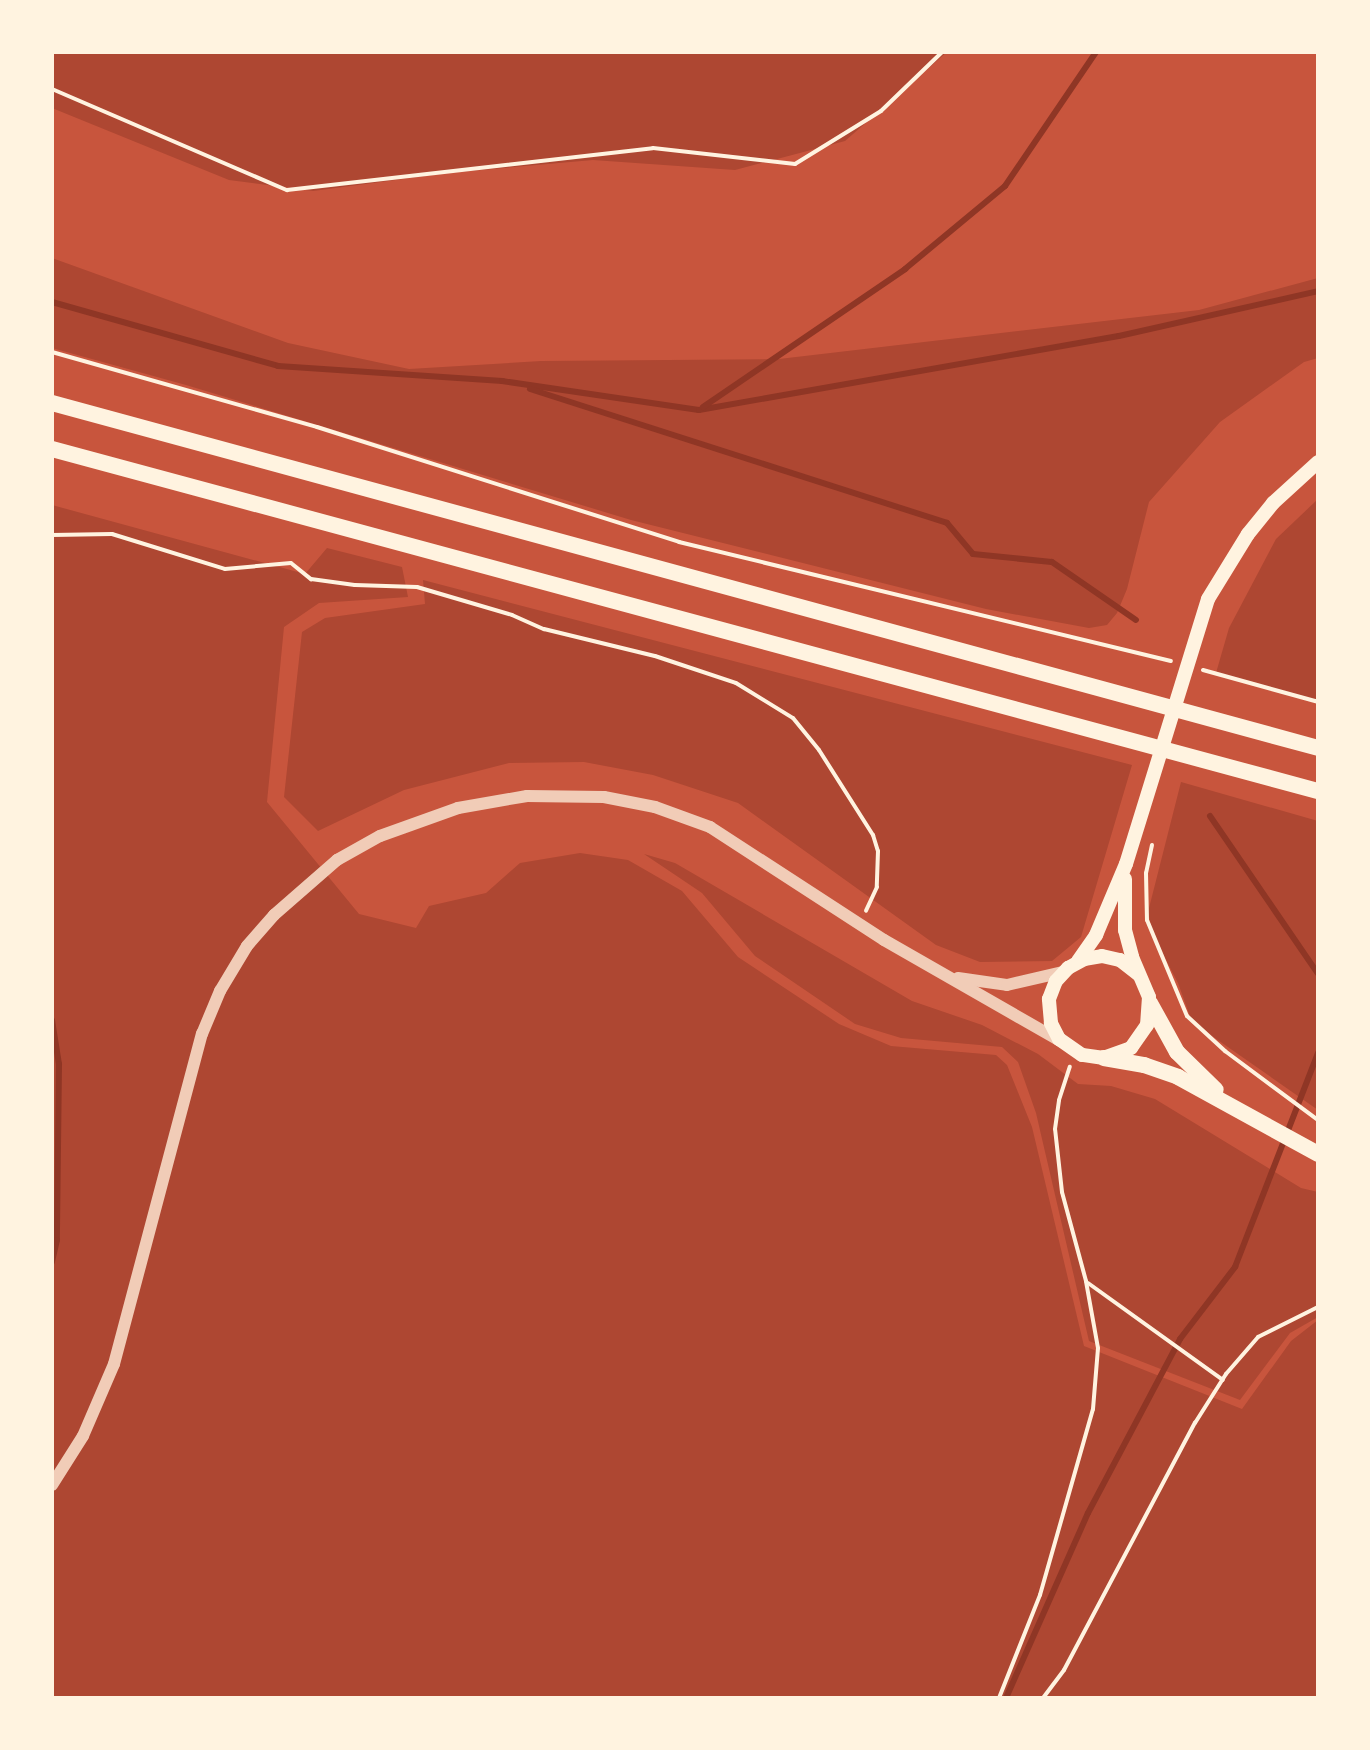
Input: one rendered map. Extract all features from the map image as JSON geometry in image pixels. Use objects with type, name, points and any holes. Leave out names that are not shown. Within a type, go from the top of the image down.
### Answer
[{"type":"highway","points":[[52,403],[1318,748]]},
{"type":"highway","points":[[52,449],[1318,791]]},
{"type":"highway","points":[[1150,1003],[1177,1052],[1232,1105]]},
{"type":"highway","points":[[1104,1058],[1159,1070],[1232,1105],[1318,1154]]},
{"type":"main road","points":[[1126,864],[1125,930],[1150,1003],[1149,1020],[1139,1040],[1126,1051],[1104,1058],[1077,1053],[1063,1043],[1051,1023],[1049,1005],[1053,987],[1063,972],[1078,961],[1096,935],[1126,864],[1195,632],[1208,599],[1248,534],[1273,503],[1318,462]]},
{"type":"main road","points":[[1078,961],[1108,957],[1125,963],[1139,975]]},
{"type":"street","points":[[52,1485],[83,1436],[114,1364],[202,1034],[220,991],[247,946],[274,915],[337,860],[380,836],[458,808],[527,796],[604,797],[655,807],[710,827],[860,924],[1063,1043]]},
{"type":"street","points":[[940,972],[976,983],[1007,985],[1063,972]]},
{"type":"path","points":[[52,89],[287,190],[653,148],[795,164],[881,111],[942,52]]},
{"type":"path","points":[[52,352],[317,427],[679,542],[1184,664]]},
{"type":"path","points":[[52,535],[112,534],[225,569],[291,563],[311,579],[355,585],[417,587],[512,615],[544,629],[655,656],[736,683],[793,718],[819,750],[873,835],[878,851],[877,887],[860,924]]},
{"type":"path","points":[[1199,669],[1318,702]]},
{"type":"path","points":[[1155,832],[1146,873],[1147,920],[1187,1016],[1225,1051],[1318,1120]]},
{"type":"path","points":[[999,1698],[1040,1595],[1093,1409],[1098,1348],[1086,1281],[1062,1192],[1055,1129],[1059,1100],[1077,1053]]},
{"type":"path","points":[[1086,1281],[1223,1380]]},
{"type":"path","points":[[1043,1698],[1064,1670],[1195,1423],[1223,1380],[1258,1337],[1318,1307]]},
{"type":"shaded area","points":[[52,52],[947,52],[845,141],[735,170],[593,160],[448,173],[313,191],[229,180],[52,108]]},
{"type":"shaded area","points":[[52,258],[288,343],[409,369],[541,361],[779,359],[1199,310],[1318,278],[1318,358],[1304,362],[1220,422],[1149,502],[1127,589],[1117,613],[1107,625],[1089,628],[986,609],[631,520],[186,385],[52,348]]},
{"type":"shaded area","points":[[1318,499],[1318,702],[1216,673],[1229,628],[1276,539]]},
{"type":"shaded area","points":[[52,505],[305,574],[327,548],[402,567],[408,597],[319,603],[284,627],[267,802],[359,914],[416,928],[429,906],[486,893],[520,863],[580,853],[628,860],[682,891],[738,957],[839,1024],[891,1046],[996,1055],[1007,1065],[1032,1127],[1084,1346],[1242,1409],[1291,1341],[1318,1320],[1318,1698],[52,1698]]},
{"type":"shaded area","points":[[423,580],[1132,765],[1081,937],[1052,961],[980,962],[936,945],[738,803],[653,775],[584,762],[509,763],[404,790],[318,831],[284,797],[302,632],[325,618],[425,604]]},
{"type":"shaded area","points":[[1181,782],[1318,821],[1318,1110],[1192,1022],[1178,983],[1153,935],[1148,912]]},
{"type":"shaded area","points":[[644,854],[675,863],[912,1001],[982,1025],[1038,1054],[1078,1084],[1111,1086],[1155,1099],[1301,1188],[1318,1192],[1318,1317],[1290,1333],[1240,1400],[1089,1341],[1036,1113],[1018,1062],[1002,1047],[901,1038],[855,1024],[755,956],[702,893]]},
{"type":"waterway","points":[[703,407],[905,269],[1005,186],[1096,52]]},
{"type":"waterway","points":[[52,302],[278,366],[502,381],[699,410],[1119,336],[1318,291]]},
{"type":"waterway","points":[[530,389],[947,523],[973,554],[1052,562],[1136,620]]},
{"type":"waterway","points":[[1210,816],[1318,974]]},
{"type":"waterway","points":[[52,1020],[59,1064],[57,1240],[52,1262]]},
{"type":"waterway","points":[[1006,1698],[1088,1513],[1180,1339],[1235,1267],[1318,1053]]}]
